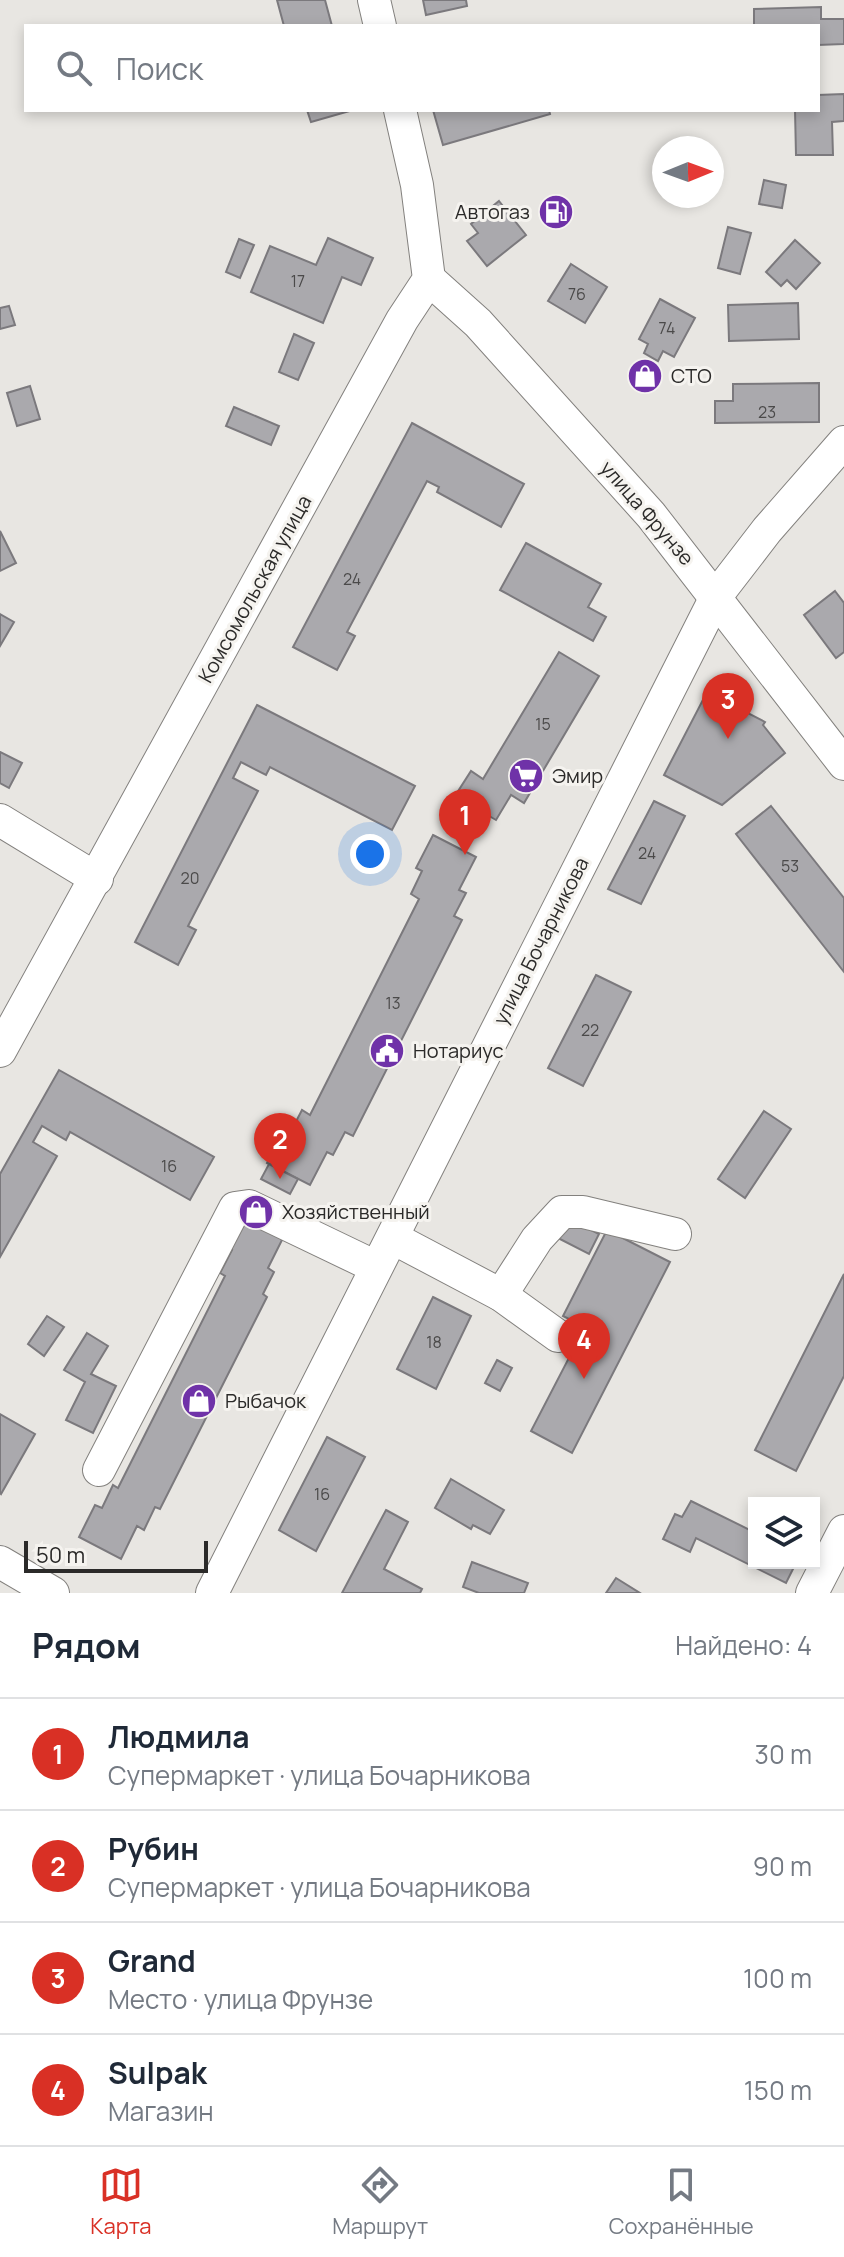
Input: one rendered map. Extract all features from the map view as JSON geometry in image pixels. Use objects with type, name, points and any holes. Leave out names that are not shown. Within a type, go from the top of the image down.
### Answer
[{"type":"street","points":[[374,0],[380,24]]},
{"type":"street","points":[[400,112],[417,185],[429,279]]},
{"type":"street","name":"улица Фрунзе","points":[[429,279],[478,323],[651,515],[717,595],[780,685],[844,764]]},
{"type":"street","name":"Комсомольская улица","points":[[0,1051],[402,320],[429,279]]},
{"type":"street","name":"улица Бочарникова","points":[[212,1593],[717,595],[767,530],[844,442]]},
{"type":"street","points":[[0,820],[97,879]]},
{"type":"street","points":[[99,1470],[235,1208],[249,1206],[376,1267]]},
{"type":"street","points":[[501,1295],[537,1239],[562,1212],[583,1212],[675,1234]]},
{"type":"street","points":[[393,1238],[501,1295],[558,1336]]},
{"type":"street","points":[[812,1593],[844,1531]]},
{"type":"street","points":[[0,1562],[53,1593]]},
{"type":"building","points":[[277,0],[325,0],[331,24],[283,24]]},
{"type":"building","points":[[423,0],[466,0],[467,6],[426,15]]},
{"type":"building","points":[[821,7],[821,19],[844,19],[844,44],[820,45],[820,24],[754,24],[754,9]]},
{"type":"building","points":[[844,94],[844,121],[832,122],[833,155],[796,155],[795,112],[820,112],[820,95]]},
{"type":"building","points":[[308,112],[346,112],[311,122]]},
{"type":"building","points":[[434,112],[550,112],[550,114],[443,145]]},
{"type":"building","points":[[764,180],[786,185],[782,208],[759,204]]},
{"type":"building","points":[[499,201],[526,235],[487,266],[467,241],[478,233],[471,224]]},
{"type":"building","points":[[728,227],[751,233],[740,274],[718,268]]},
{"type":"building","points":[[328,238],[373,258],[361,285],[342,277],[323,323],[251,292],[270,246],[316,265]]},
{"type":"building","points":[[239,239],[254,245],[240,278],[226,272]]},
{"type":"building","points":[[795,240],[820,263],[796,289],[787,280],[781,286],[766,272]]},
{"type":"building","points":[[571,264],[607,287],[585,323],[548,301]]},
{"type":"building","points":[[660,299],[695,318],[674,357],[663,351],[658,361],[644,353],[648,344],[639,339]]},
{"type":"building","points":[[798,303],[799,339],[729,341],[728,305]]},
{"type":"building","points":[[9,306],[15,325],[0,329],[0,308]]},
{"type":"building","points":[[294,334],[314,343],[298,380],[279,372]]},
{"type":"building","points":[[819,383],[819,422],[715,423],[715,401],[733,401],[733,384]]},
{"type":"building","points":[[30,386],[40,419],[17,426],[7,393]]},
{"type":"building","points":[[234,407],[279,426],[271,445],[226,426]]},
{"type":"building","points":[[412,423],[524,484],[501,527],[437,492],[439,487],[427,481],[347,632],[355,636],[337,670],[293,647]]},
{"type":"building","points":[[0,531],[16,563],[0,571]]},
{"type":"building","points":[[526,543],[601,584],[588,607],[606,617],[593,641],[500,590]]},
{"type":"building","points":[[835,591],[844,603],[844,652],[836,658],[804,615]]},
{"type":"building","points":[[0,614],[14,622],[0,646]]},
{"type":"building","points":[[559,652],[599,676],[524,803],[511,795],[496,820],[455,796],[471,771],[483,779]]},
{"type":"building","points":[[707,692],[765,722],[763,725],[785,753],[722,805],[664,775]]},
{"type":"building","points":[[257,705],[415,786],[392,830],[270,767],[266,775],[241,762],[233,778],[258,791],[188,926],[196,930],[178,965],[135,942]]},
{"type":"building","points":[[0,752],[22,763],[9,788],[0,783]]},
{"type":"building","points":[[654,801],[685,816],[641,904],[608,889]]},
{"type":"building","points":[[771,806],[844,898],[844,972],[736,834]]},
{"type":"building","points":[[433,835],[476,857],[459,890],[466,893],[454,916],[462,920],[353,1136],[345,1132],[333,1155],[327,1152],[310,1185],[267,1163],[283,1130],[290,1133],[302,1110],[310,1115],[419,899],[411,894],[422,871],[416,868]]},
{"type":"building","points":[[596,975],[631,992],[583,1086],[548,1068]]},
{"type":"building","points":[[59,1070],[214,1157],[190,1200],[70,1132],[66,1140],[42,1126],[33,1142],[57,1156],[0,1257],[0,1174]]},
{"type":"building","points":[[764,1111],[791,1129],[745,1198],[718,1179]]},
{"type":"building","points":[[269,1164],[298,1179],[290,1194],[261,1179]]},
{"type":"building","points":[[242,1214],[284,1236],[268,1268],[274,1272],[263,1294],[267,1297],[160,1509],[155,1507],[144,1530],[137,1526],[121,1559],[79,1537],[95,1505],[102,1508],[113,1485],[118,1488],[225,1276],[220,1273],[232,1250],[226,1247]]},
{"type":"building","points":[[566,1217],[599,1234],[589,1254],[556,1237]]},
{"type":"building","points":[[607,1230],[670,1262],[572,1453],[531,1431],[585,1327],[563,1316]]},
{"type":"building","points":[[844,1274],[844,1376],[796,1471],[755,1450]]},
{"type":"building","points":[[433,1297],[471,1316],[436,1389],[397,1369]]},
{"type":"building","points":[[47,1316],[64,1327],[44,1356],[28,1344]]},
{"type":"building","points":[[87,1333],[108,1346],[91,1374],[116,1386],[93,1433],[66,1420],[85,1382],[64,1370]]},
{"type":"building","points":[[497,1360],[512,1368],[500,1391],[485,1383]]},
{"type":"building","points":[[0,1414],[35,1434],[1,1494],[0,1493]]},
{"type":"building","points":[[327,1437],[365,1457],[316,1551],[279,1530]]},
{"type":"building","points":[[451,1479],[504,1510],[490,1534],[473,1525],[471,1529],[435,1508]]},
{"type":"building","points":[[691,1501],[748,1529],[748,1564],[696,1538],[690,1552],[663,1539],[675,1514],[682,1517]]},
{"type":"building","points":[[386,1510],[408,1522],[384,1569],[422,1589],[420,1593],[342,1593]]},
{"type":"building","points":[[472,1562],[528,1583],[524,1593],[479,1593],[463,1587]]},
{"type":"building","points":[[758,1569],[793,1569],[786,1583]]},
{"type":"building","points":[[616,1578],[640,1593],[606,1593]]},
{"type":"place","name":"Автогаз","points":[[556,212]]},
{"type":"place","name":"СТО","points":[[645,376]]},
{"type":"place","name":"Grand","points":[[728,739]]},
{"type":"place","name":"Эмир","points":[[526,776]]},
{"type":"place","name":"Людмила","points":[[465,855]]},
{"type":"place","name":"Нотариус","points":[[387,1051]]},
{"type":"place","name":"Рубин","points":[[280,1179]]},
{"type":"place","name":"Хозяйственный","points":[[256,1212]]},
{"type":"place","name":"Sulpak","points":[[584,1379]]},
{"type":"place","name":"Рыбачок","points":[[199,1401]]}]
